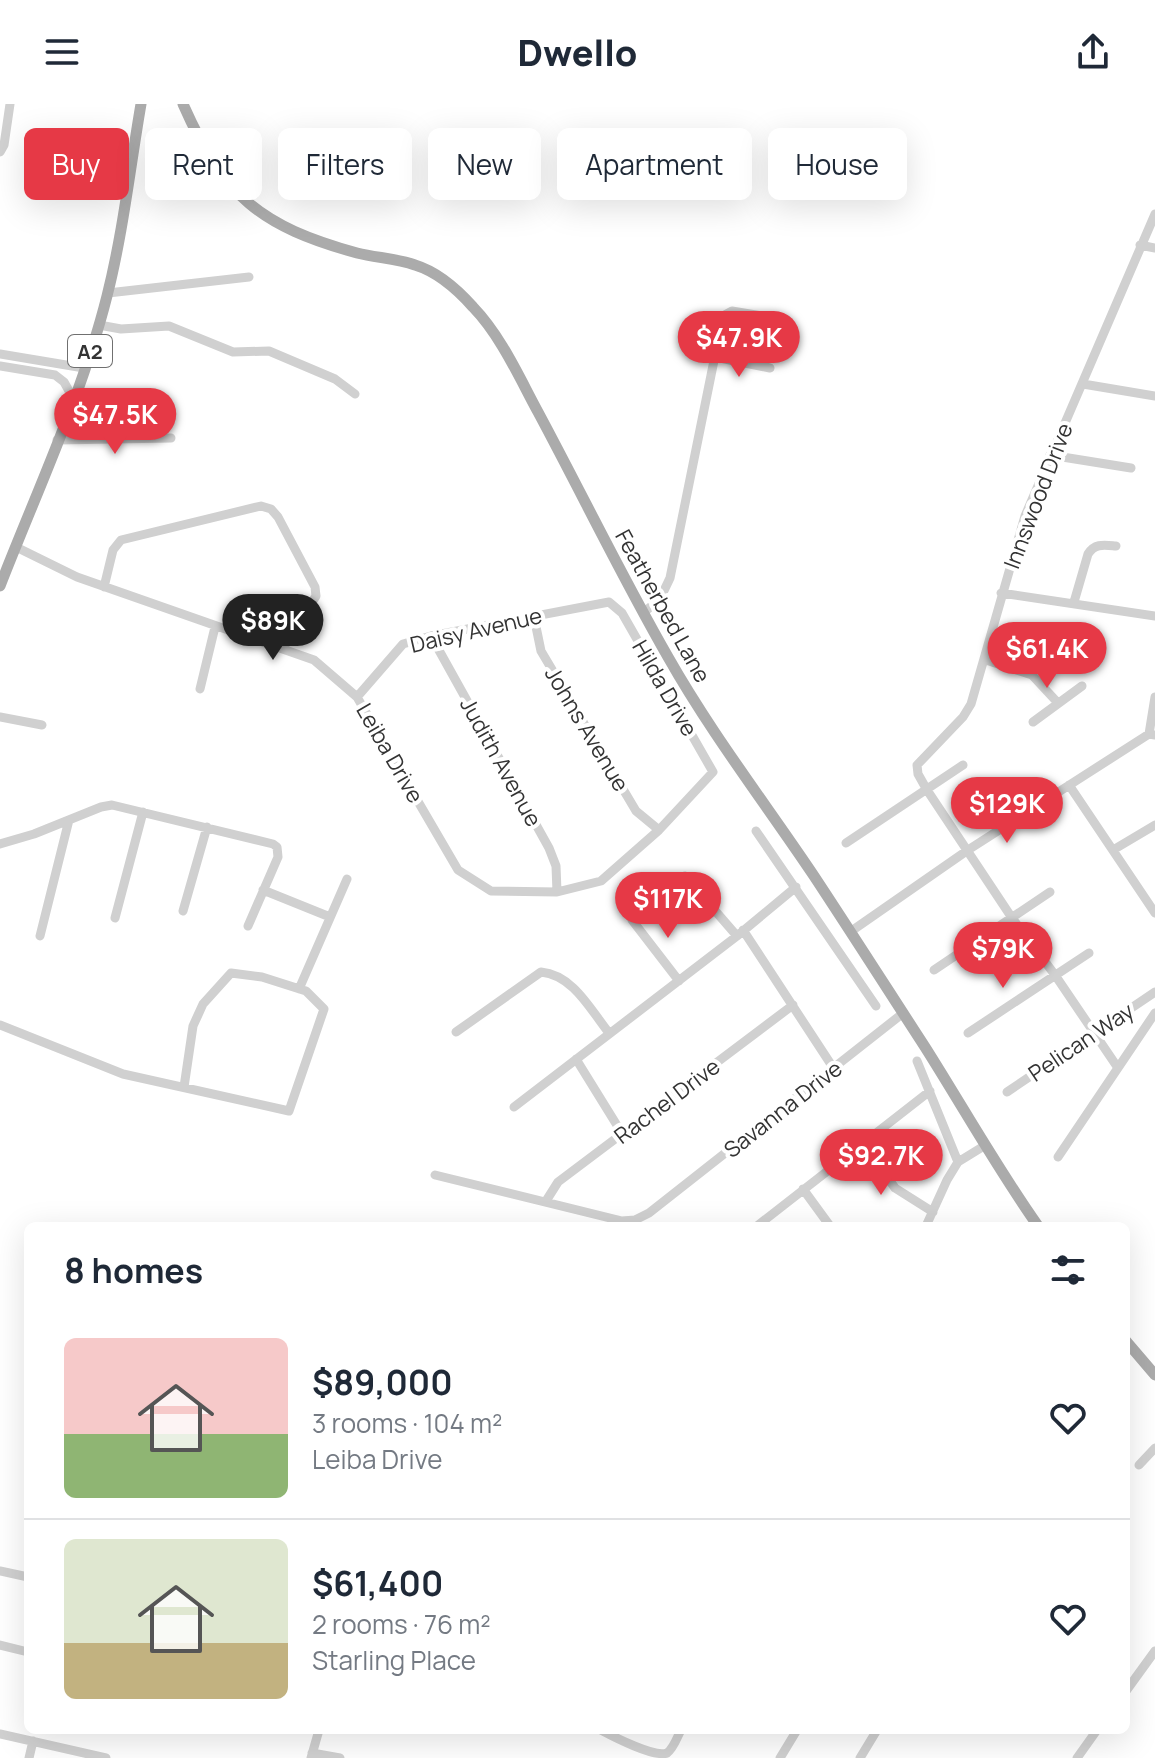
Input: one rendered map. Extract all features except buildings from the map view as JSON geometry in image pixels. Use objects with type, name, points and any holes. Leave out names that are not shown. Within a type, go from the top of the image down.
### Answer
[{"type":"main road","name":"A2","points":[[0,586],[99,325],[108,293],[141,104]]},
{"type":"main road","name":"Featherbed Lane","points":[[183,104],[220,172],[246,203],[258,212],[323,241],[359,253],[413,264],[431,272],[475,309],[519,377],[676,673],[850,932],[1035,1222]]},
{"type":"main road","points":[[1130,1346],[1155,1375]]},
{"type":"street","points":[[0,152],[4,145],[10,104]]},
{"type":"street","name":"Innswood Drive","points":[[927,790],[918,774],[917,765],[963,717],[971,704],[1025,516],[1155,214]]},
{"type":"street","points":[[1140,245],[1155,248]]},
{"type":"street","points":[[108,293],[249,277]]},
{"type":"street","points":[[643,613],[660,599],[670,578],[723,316],[728,311],[787,320]]},
{"type":"street","points":[[99,325],[121,329],[169,326],[233,352],[269,351],[335,379],[355,394]]},
{"type":"street","points":[[0,354],[84,368]]},
{"type":"street","points":[[715,357],[770,368]]},
{"type":"street","points":[[0,366],[55,375],[64,382],[73,398]]},
{"type":"street","points":[[1083,384],[1155,396]]},
{"type":"street","points":[[57,440],[171,438]]},
{"type":"street","points":[[1050,455],[1131,468]]},
{"type":"street","points":[[104,587],[113,550],[121,540],[261,506],[271,509],[315,587],[312,604],[283,648]]},
{"type":"street","points":[[1074,602],[1092,548],[1097,545],[1116,546]]},
{"type":"street","name":"Leiba Drive","points":[[16,547],[104,587],[314,660],[357,697],[458,870],[491,891],[557,892],[601,881],[659,830],[713,772]]},
{"type":"street","points":[[1001,593],[1155,616]]},
{"type":"street","name":"Daisy Avenue","points":[[357,697],[403,644],[600,603],[615,605]]},
{"type":"street","name":"Hilda Drive","points":[[615,605],[713,772]]},
{"type":"street","name":"Johns Avenue","points":[[534,617],[541,651],[636,811],[659,830]]},
{"type":"street","points":[[200,689],[215,627]]},
{"type":"street","name":"Judith Avenue","points":[[431,636],[549,848],[556,866],[557,892]]},
{"type":"street","points":[[986,660],[1032,675],[1058,703]]},
{"type":"street","points":[[660,680],[676,673]]},
{"type":"street","points":[[1033,722],[1082,686]]},
{"type":"street","points":[[850,932],[968,850],[1152,734],[1155,697]]},
{"type":"street","points":[[0,717],[42,725]]},
{"type":"street","points":[[846,843],[963,765]]},
{"type":"street","points":[[1069,785],[1155,913]]},
{"type":"street","points":[[927,790],[1012,918],[1118,1068]]},
{"type":"street","points":[[0,844],[112,805],[273,844],[277,847],[278,857],[248,926]]},
{"type":"street","points":[[115,918],[143,812]]},
{"type":"street","points":[[40,936],[69,820]]},
{"type":"street","points":[[1113,850],[1155,825]]},
{"type":"street","points":[[183,911],[207,827]]},
{"type":"street","points":[[756,831],[876,1006]]},
{"type":"street","points":[[685,876],[740,933],[793,1005],[834,1069]]},
{"type":"street","points":[[299,989],[347,879]]},
{"type":"street","points":[[514,1107],[796,887]]},
{"type":"street","points":[[263,890],[330,917]]},
{"type":"street","points":[[934,970],[1050,892]]},
{"type":"street","points":[[632,920],[679,981]]},
{"type":"street","points":[[968,1033],[1089,953]]},
{"type":"street","points":[[456,1032],[541,972],[556,973],[569,982],[609,1033]]},
{"type":"street","points":[[0,1025],[123,1074],[289,1111],[324,1009],[306,991],[262,977],[231,973],[203,1004],[193,1026],[184,1087]]},
{"type":"street","name":"Pelican Way","points":[[1007,1092],[1155,992]]},
{"type":"street","name":"Rachel Drive","points":[[546,1201],[558,1182],[793,1005]]},
{"type":"street","points":[[1058,1157],[1155,1013]]},
{"type":"street","name":"Savanna Drive","points":[[435,1175],[622,1221],[635,1220],[649,1213],[902,1014]]},
{"type":"street","points":[[576,1059],[623,1135]]},
{"type":"street","points":[[917,1061],[958,1162]]},
{"type":"street","points":[[762,1222],[930,1091]]},
{"type":"street","points":[[864,1145],[895,1188],[933,1212]]},
{"type":"street","points":[[928,1222],[958,1162],[984,1146]]},
{"type":"street","points":[[803,1189],[827,1222]]},
{"type":"street","points":[[1139,1465],[1155,1448]]},
{"type":"street","points":[[0,1571],[24,1576]]},
{"type":"street","points":[[0,1645],[24,1651]]},
{"type":"street","points":[[1130,1685],[1155,1651]]},
{"type":"street","points":[[0,1734],[102,1757]]},
{"type":"street","points":[[318,1734],[312,1755],[340,1758]]},
{"type":"street","points":[[609,1734],[652,1757],[663,1757],[679,1734]]},
{"type":"street","points":[[780,1758],[795,1734]]},
{"type":"street","points":[[860,1758],[875,1734]]},
{"type":"street","points":[[1077,1758],[1094,1734]]},
{"type":"street","points":[[29,1758],[33,1741]]}]
